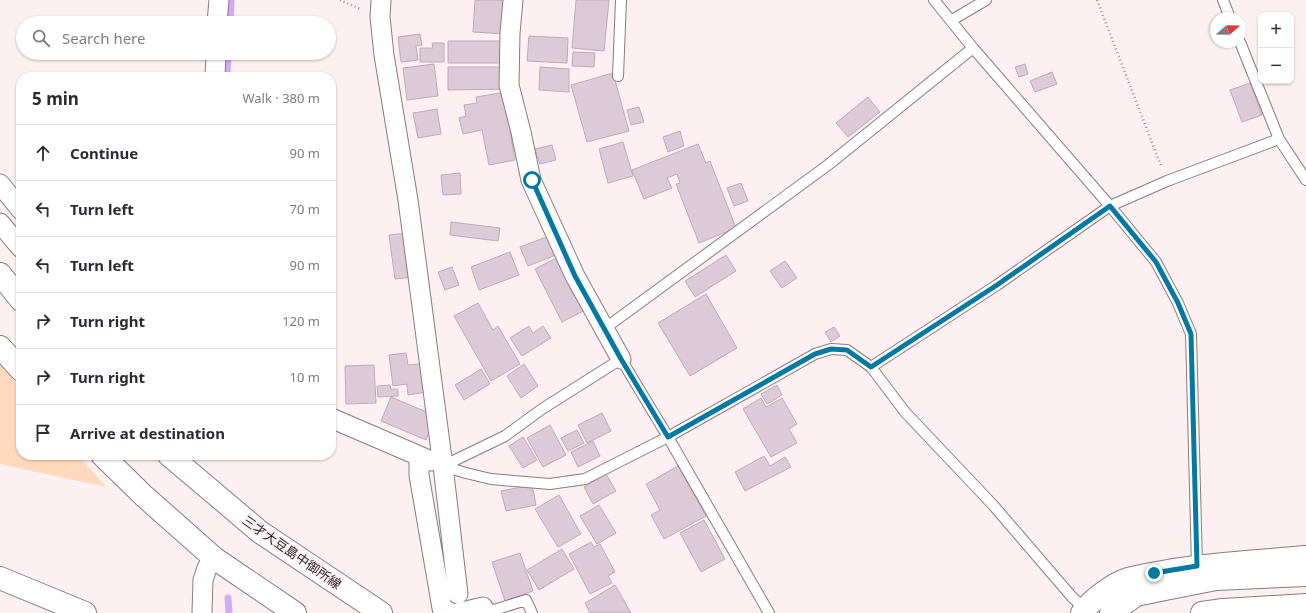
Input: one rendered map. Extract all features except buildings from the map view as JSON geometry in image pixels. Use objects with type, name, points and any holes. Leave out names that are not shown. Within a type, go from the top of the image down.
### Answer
[{"type":"main road","points":[[0,274],[16,294]]},
{"type":"main road","points":[[0,346],[16,364]]},
{"type":"main road","points":[[107,460],[144,496],[214,558],[295,613]]},
{"type":"main road","name":"三才大豆島中御所線","points":[[177,460],[260,532],[381,613]]},
{"type":"main road","points":[[1083,611],[1106,591],[1127,580],[1154,573],[1197,566],[1306,557]]},
{"type":"main road","points":[[1111,613],[1136,595],[1216,579],[1306,575]]},
{"type":"main road","points":[[0,578],[85,613]]},
{"type":"main road","points":[[1202,613],[1223,610],[1306,605]]},
{"type":"street","points":[[218,16],[219,0]]},
{"type":"street","points":[[381,0],[380,17],[384,55],[408,200],[443,466],[458,594]]},
{"type":"street","points":[[514,0],[510,33],[509,85],[532,180],[575,276],[621,359]]},
{"type":"street","points":[[215,72],[216,60]]},
{"type":"street","points":[[0,184],[16,204]]},
{"type":"street","points":[[0,223],[16,242]]},
{"type":"street","points":[[336,420],[420,458],[443,466]]},
{"type":"street","points":[[420,458],[419,475],[442,608],[451,613]]},
{"type":"street","points":[[202,613],[203,580],[207,568],[214,558]]},
{"type":"street","points":[[458,613],[483,607]]},
{"type":"lane","points":[[618,76],[621,0]]},
{"type":"lane","points":[[934,0],[952,20],[973,48],[1110,206],[1156,262],[1178,303],[1191,334],[1197,566]]},
{"type":"lane","points":[[952,20],[986,0]]},
{"type":"lane","points":[[1223,0],[1228,12]]},
{"type":"lane","points":[[604,329],[828,165],[973,48]]},
{"type":"lane","points":[[1242,48],[1279,139],[1306,180]]},
{"type":"lane","points":[[871,367],[997,285],[1110,206],[1167,182],[1279,139]]},
{"type":"lane","points":[[443,466],[491,479],[550,484],[584,479],[668,437],[815,354],[831,349],[847,350],[871,367],[905,412],[993,505],[1083,611]]},
{"type":"lane","points":[[443,466],[505,436],[542,409],[621,359],[668,437],[769,613]]},
{"type":"lane","points":[[483,607],[494,610],[526,600],[532,613]]},
{"type":"path","points":[[1097,0],[1167,182]]},
{"type":"shaded area","points":[[0,363],[16,382],[16,460],[82,460],[106,487],[0,464]]},
{"type":"waterway","points":[[230,16],[231,0]]},
{"type":"waterway","points":[[227,72],[228,60]]},
{"type":"waterway","points":[[228,598],[229,613]]},
{"type":"route","points":[[532,180],[575,276],[621,359],[668,437],[815,354],[831,349],[847,350],[871,367],[997,285],[1110,206],[1156,262],[1178,303],[1191,334],[1197,566],[1154,573]]}]
